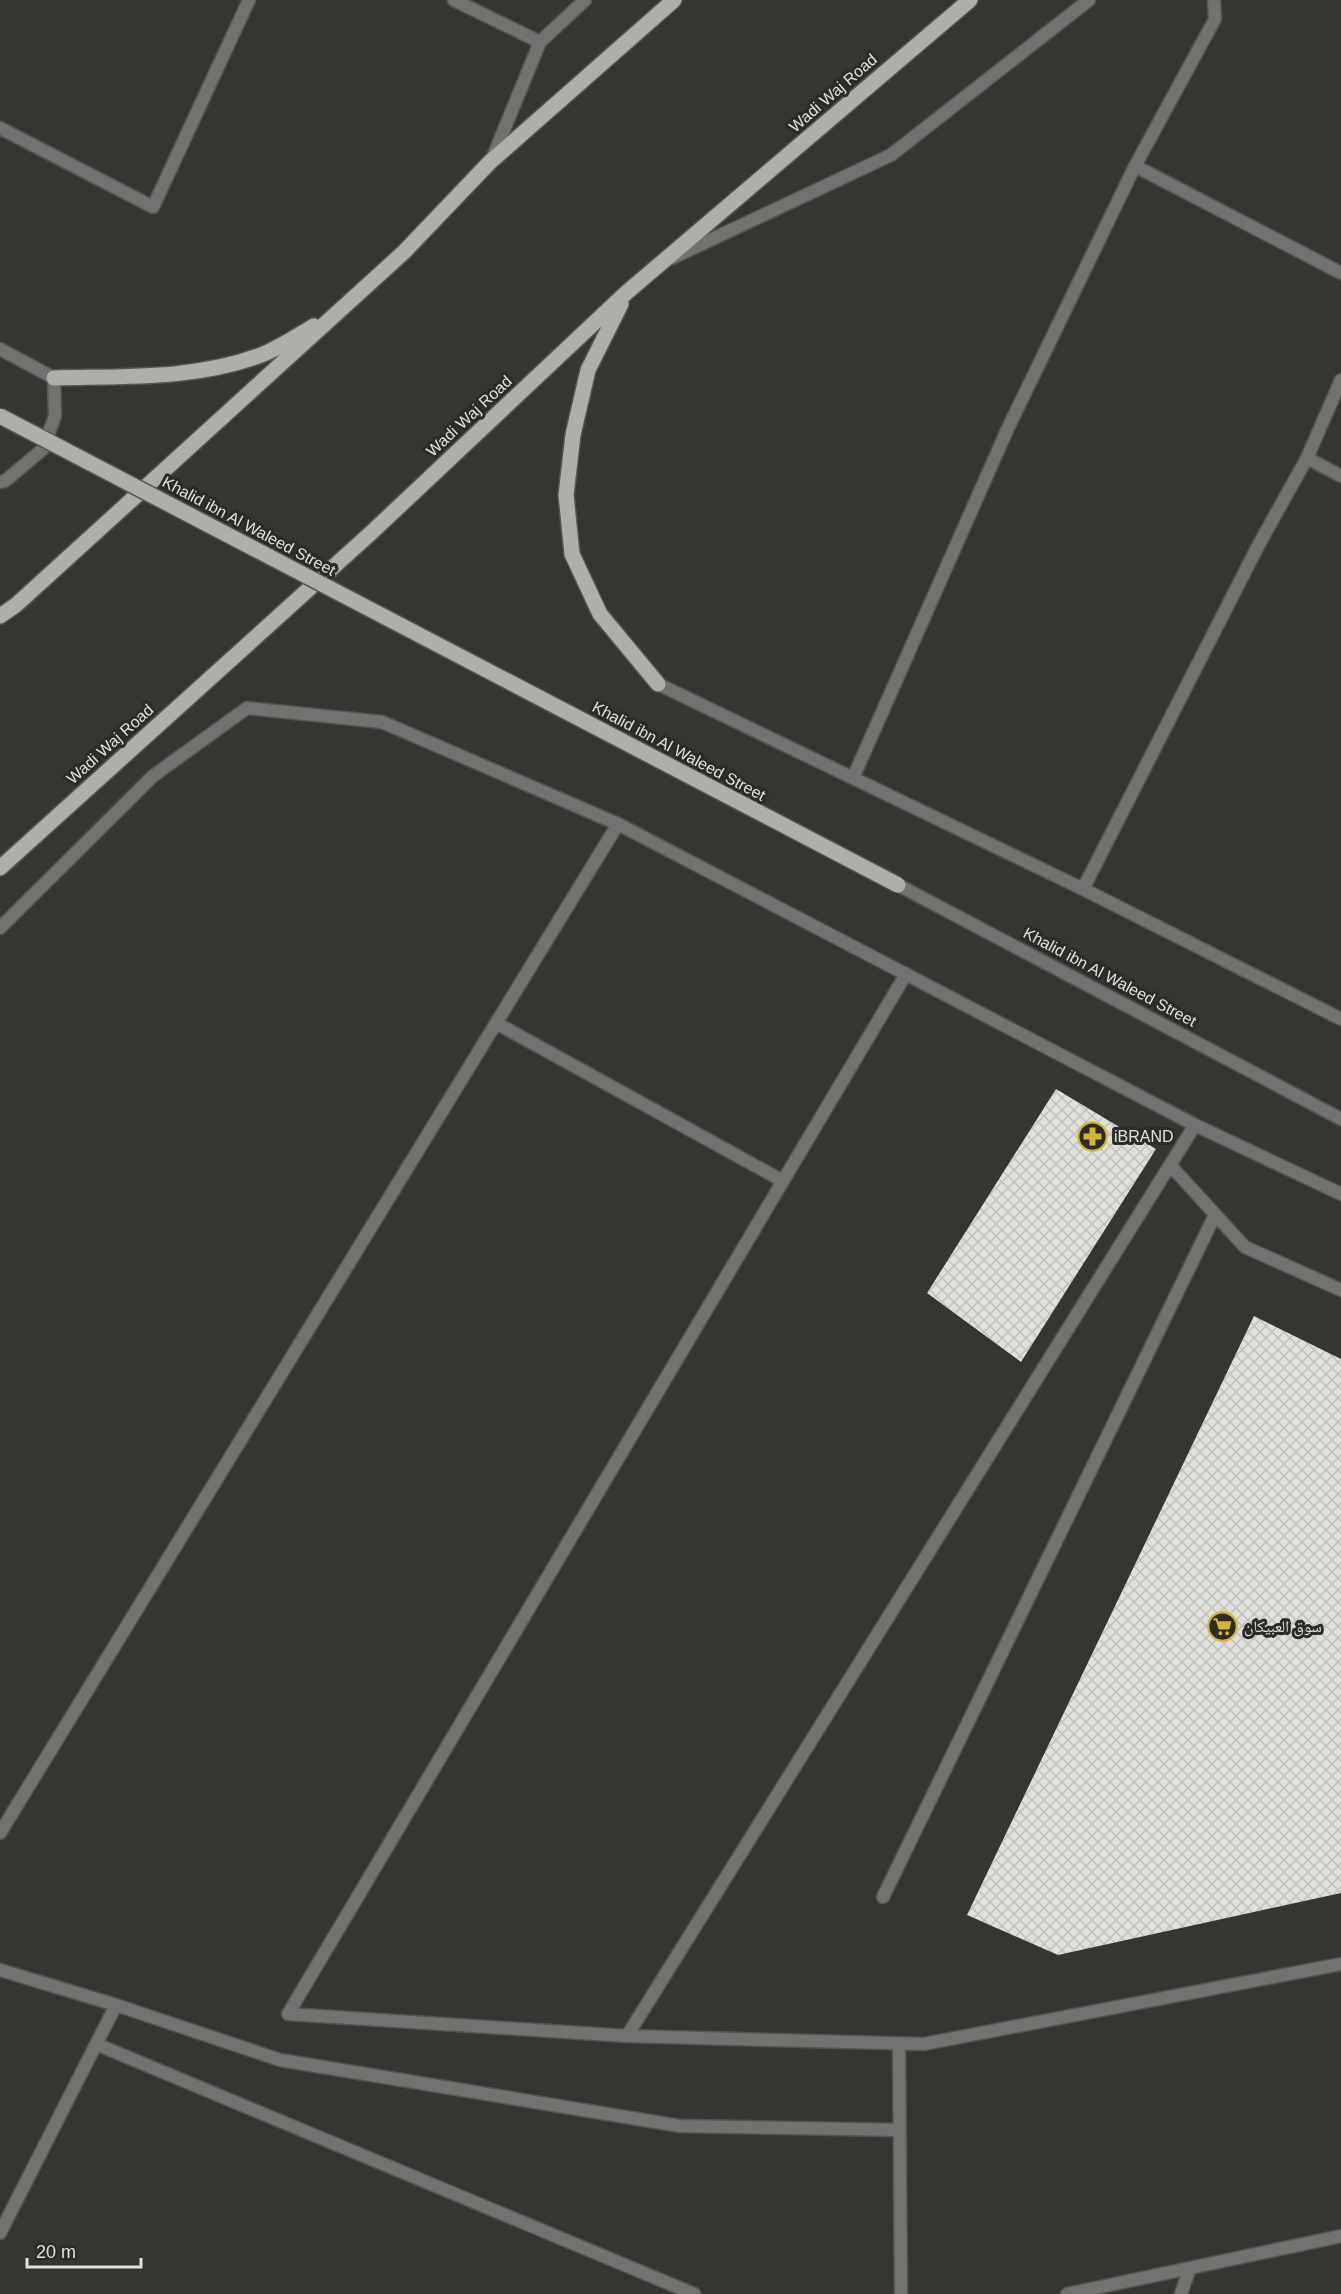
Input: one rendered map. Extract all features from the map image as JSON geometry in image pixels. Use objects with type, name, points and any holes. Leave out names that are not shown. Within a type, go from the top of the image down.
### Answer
[{"type":"main road","points":[[0,616],[25,597],[404,252],[490,162],[674,0]]},
{"type":"main road","name":"Wadi Waj Road","points":[[0,868],[381,524],[626,294],[970,0]]},
{"type":"main road","points":[[54,378],[171,375],[221,367],[263,354],[328,319],[404,252]]},
{"type":"main road","points":[[626,294],[588,370],[573,435],[566,495],[572,554],[600,614],[658,684]]},
{"type":"main road","name":"Khalid ibn Al Waleed Street","points":[[0,416],[898,885]]},
{"type":"street","points":[[0,128],[153,207],[249,0]]},
{"type":"street","points":[[454,0],[540,42]]},
{"type":"street","points":[[490,162],[540,42],[585,0]]},
{"type":"street","points":[[663,262],[891,154],[1089,0]]},
{"type":"street","points":[[853,778],[1008,428],[1135,166],[1215,19],[1214,0]]},
{"type":"street","points":[[1135,166],[1341,273]]},
{"type":"street","points":[[0,349],[54,378],[55,416],[43,449],[4,482],[0,482]]},
{"type":"street","points":[[1083,890],[1252,556],[1307,458],[1341,380]]},
{"type":"street","points":[[1307,458],[1341,476]]},
{"type":"street","points":[[658,684],[1083,890],[1338,1018],[1341,1004]]},
{"type":"street","points":[[0,928],[153,776],[247,708],[381,722],[618,824],[1195,1125],[1341,1194]]},
{"type":"street","points":[[0,1833],[618,824]]},
{"type":"street","name":"Khalid ibn Al Waleed Street","points":[[898,885],[1341,1119]]},
{"type":"street","points":[[906,975],[288,2014],[627,2036],[924,2044],[1341,1964]]},
{"type":"street","points":[[496,1023],[783,1181]]},
{"type":"street","points":[[627,2036],[1195,1125]]},
{"type":"street","points":[[1170,1165],[1245,1247],[1341,1290]]},
{"type":"street","points":[[883,1897],[1215,1215]]},
{"type":"street","points":[[0,1971],[116,2005],[280,2060],[680,2126],[899,2130]]},
{"type":"street","points":[[0,2233],[116,2005]]},
{"type":"street","points":[[96,2044],[694,2294]]},
{"type":"street","points":[[898,2044],[901,2294]]},
{"type":"street","points":[[1067,2294],[1341,2236]]},
{"type":"street","points":[[1181,2294],[1190,2268]]},
{"type":"building","points":[[1056,1089],[1156,1149],[1021,1362],[927,1293]]},
{"type":"building","name":"سوق العبيكان","points":[[1254,1316],[1341,1359],[1341,1893],[1058,1955],[967,1915]]},
{"type":"place","name":"iBRAND","points":[[1093,1136]]},
{"type":"place","name":"سوق العبيكان","points":[[1223,1626]]}]
